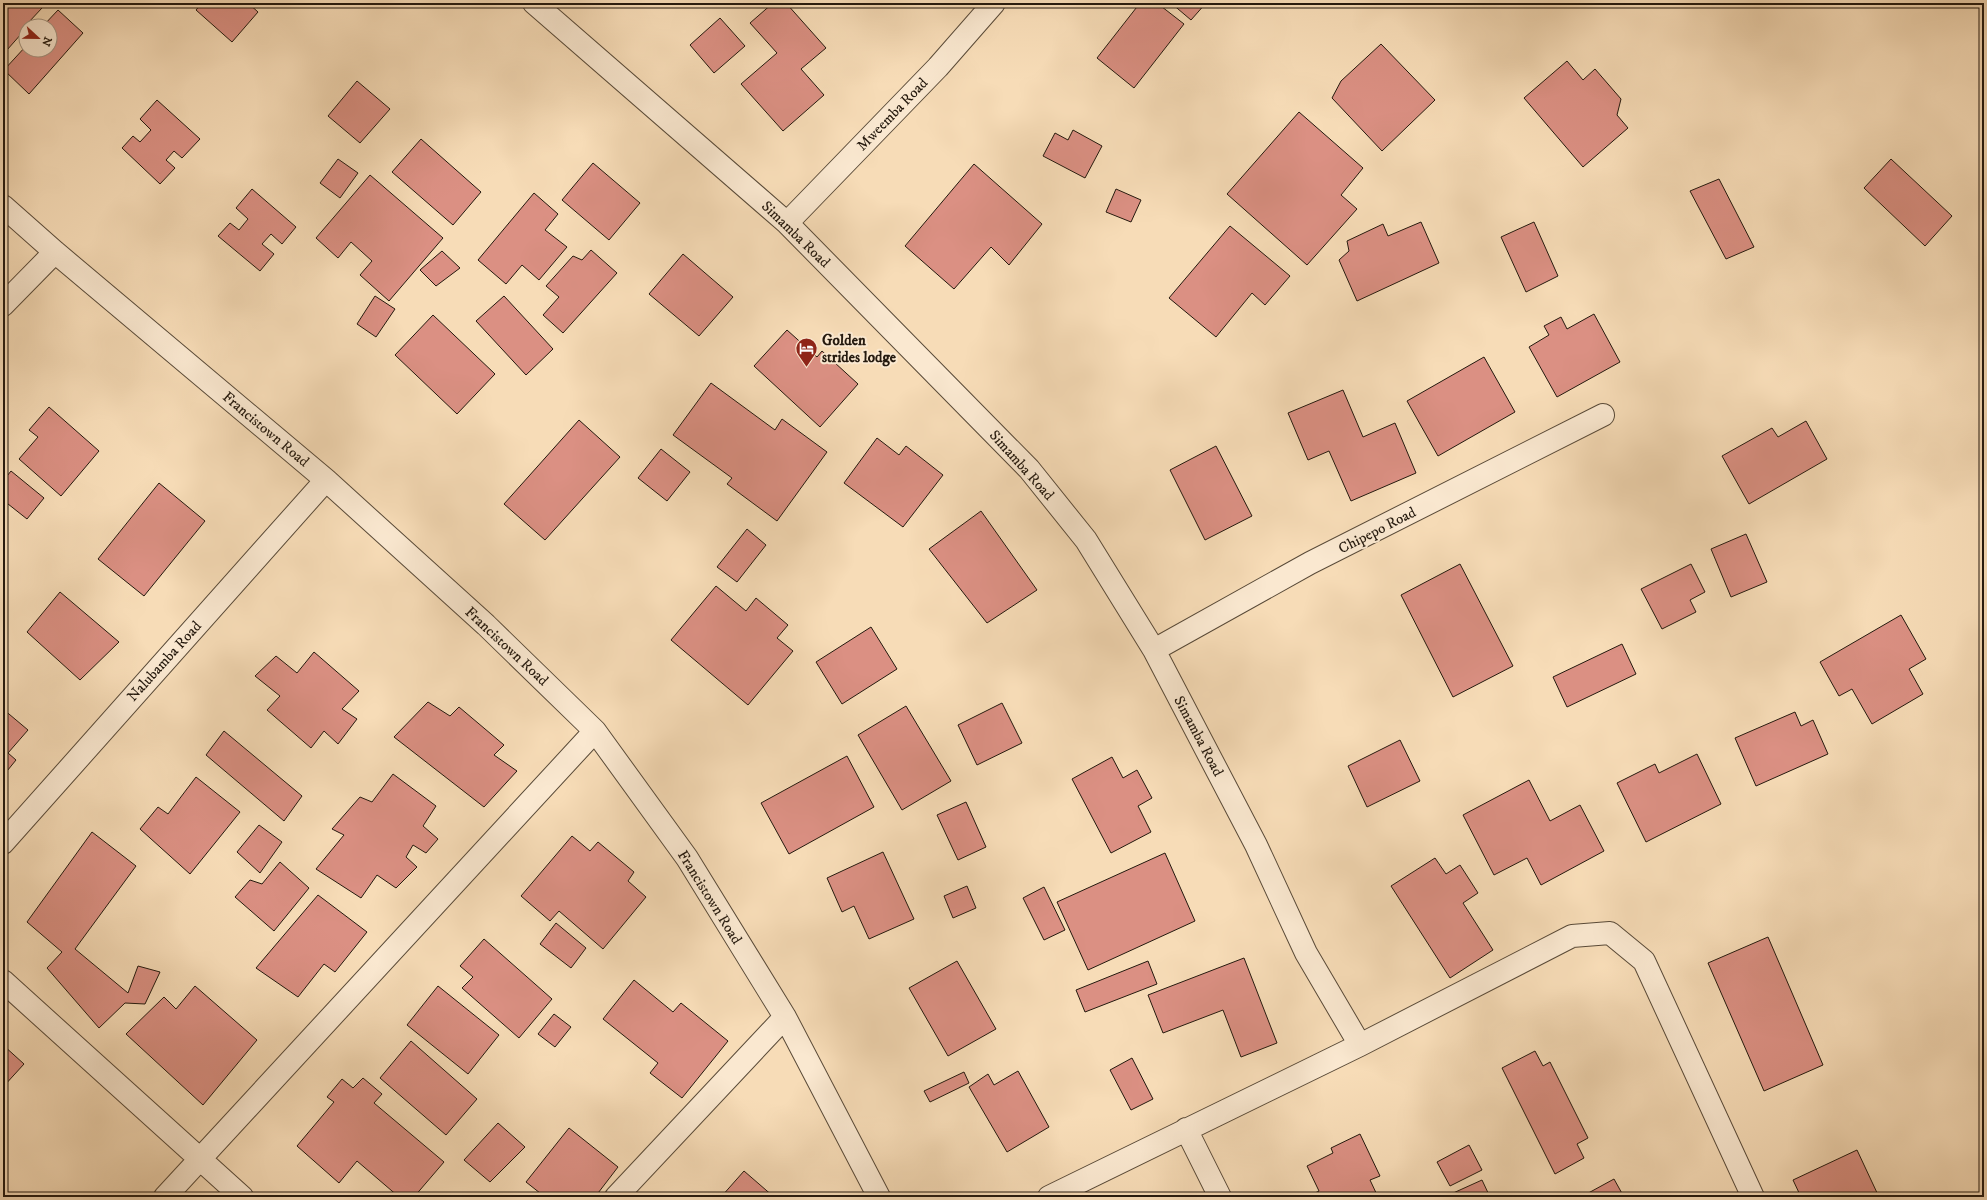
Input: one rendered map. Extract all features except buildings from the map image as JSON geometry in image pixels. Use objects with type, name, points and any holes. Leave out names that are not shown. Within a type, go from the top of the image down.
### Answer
[{"type":"street","name":"Simamba Road","points":[[534,3],[786,223],[1029,468],[1086,540],[1154,650],[1256,845],[1306,953],[1360,1045]]},
{"type":"street","name":"Mweemba Road","points":[[786,223],[938,67],[994,3]]},
{"type":"street","name":"Francistown Road","points":[[3,206],[55,252],[326,480],[486,625],[595,731],[687,858],[785,1017],[879,1197]]},
{"type":"street","points":[[3,305],[55,252]]},
{"type":"street","name":"Chipepo Road","points":[[1154,650],[1310,563],[1603,415]]},
{"type":"street","name":"Nalubamba Road","points":[[3,843],[326,480]]},
{"type":"street","points":[[165,1197],[595,731]]},
{"type":"street","points":[[1049,1197],[1360,1045],[1572,936],[1610,933],[1644,961],[1753,1197]]},
{"type":"street","points":[[3,981],[242,1197]]},
{"type":"street","points":[[616,1197],[785,1017]]},
{"type":"street","points":[[1186,1129],[1220,1197]]},
{"type":"place","name":"Golden strides lodge","points":[[807,368]]}]
